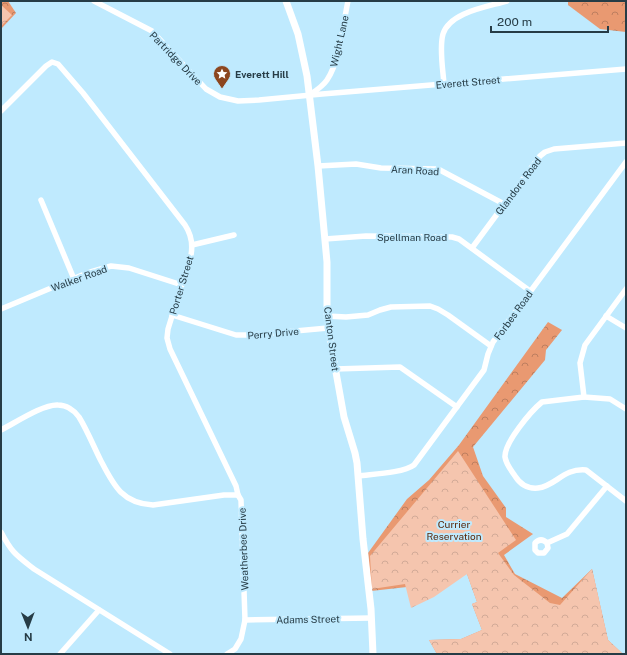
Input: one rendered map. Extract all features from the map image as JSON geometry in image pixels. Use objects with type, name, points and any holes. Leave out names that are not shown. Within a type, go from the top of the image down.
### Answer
[{"type":"main road","name":"Canton Street","points":[[286,1],[298,34],[309,95],[318,166],[328,273],[328,328],[344,417],[355,453],[371,618],[373,654]]},
{"type":"street","name":"Partridge Drive","points":[[94,1],[152,31],[206,89],[220,96],[238,101],[309,95]]},
{"type":"street","name":"Wight Lane","points":[[309,95],[324,84],[331,72],[337,54],[348,1]]},
{"type":"street","points":[[444,84],[442,39],[447,26],[464,14],[507,1]]},
{"type":"street","name":"Porter Street","points":[[1,111],[46,66],[52,62],[58,64],[84,93],[187,228],[192,245],[188,266],[167,334],[168,345],[236,486],[238,495]]},
{"type":"street","name":"Everett Street","points":[[309,95],[626,69]]},
{"type":"street","name":"Glandore Road","points":[[472,248],[540,156],[545,152],[554,149],[626,143]]},
{"type":"street","name":"Forbes Road","points":[[358,476],[401,470],[410,468],[414,465],[484,370],[491,346],[626,162]]},
{"type":"street","name":"Aran Road","points":[[318,166],[356,164],[381,168],[438,169],[504,204]]},
{"type":"street","points":[[40,200],[74,279]]},
{"type":"street","points":[[192,245],[234,235]]},
{"type":"street","name":"Spellman Road","points":[[325,239],[389,236],[452,237],[459,239],[472,248],[530,291]]},
{"type":"street","name":"Walker Road","points":[[1,308],[97,270],[115,266],[129,268],[182,285]]},
{"type":"street","points":[[584,397],[581,356],[589,339],[626,289]]},
{"type":"street","points":[[327,316],[346,318],[368,315],[391,307],[430,306],[448,315],[491,346]]},
{"type":"street","name":"Perry Drive","points":[[172,315],[236,335],[252,335],[328,328]]},
{"type":"street","points":[[606,316],[626,328]]},
{"type":"street","points":[[335,369],[400,367],[458,407]]},
{"type":"street","points":[[626,409],[610,399],[584,397],[542,402],[514,435],[505,453],[505,459],[518,480],[532,488],[542,487],[569,472],[586,470],[626,501]]},
{"type":"street","name":"Weatherbee Drive","points":[[1,430],[46,407],[62,405],[79,416],[112,483],[130,499],[153,505],[224,495],[238,495],[242,502],[245,620],[240,639],[235,649],[227,654]]},
{"type":"street","points":[[547,543],[567,534],[607,486]]},
{"type":"street","points":[[1,532],[9,548],[16,556],[170,654]]},
{"type":"street","points":[[60,654],[99,610]]},
{"type":"street","name":"Adams Street","points":[[245,620],[371,618]]},
{"type":"green space","points":[[1,1],[8,1],[16,13],[1,29]]},
{"type":"green space","points":[[568,1],[626,1],[626,32],[600,29],[568,5]]},
{"type":"green space","points":[[1,5],[12,15],[1,26]]},
{"type":"green space","name":"Currier Reservation","points":[[548,322],[562,330],[546,350],[545,360],[473,447],[483,476],[506,508],[506,517],[533,534],[504,555],[515,574],[562,598],[592,569],[608,640],[623,654],[437,654],[429,640],[461,639],[482,630],[472,604],[477,602],[467,574],[407,587],[371,591],[368,553],[407,499],[429,480],[459,445]]},
{"type":"green space","name":"Currier Reservation","points":[[458,451],[516,540],[498,553],[514,575],[550,603],[560,605],[592,569],[608,640],[623,654],[437,654],[429,640],[461,639],[482,630],[472,604],[477,602],[467,574],[434,597],[411,608],[405,584],[372,589],[370,556]]},
{"type":"place","name":"Everett Hill","points":[[222,89]]}]
